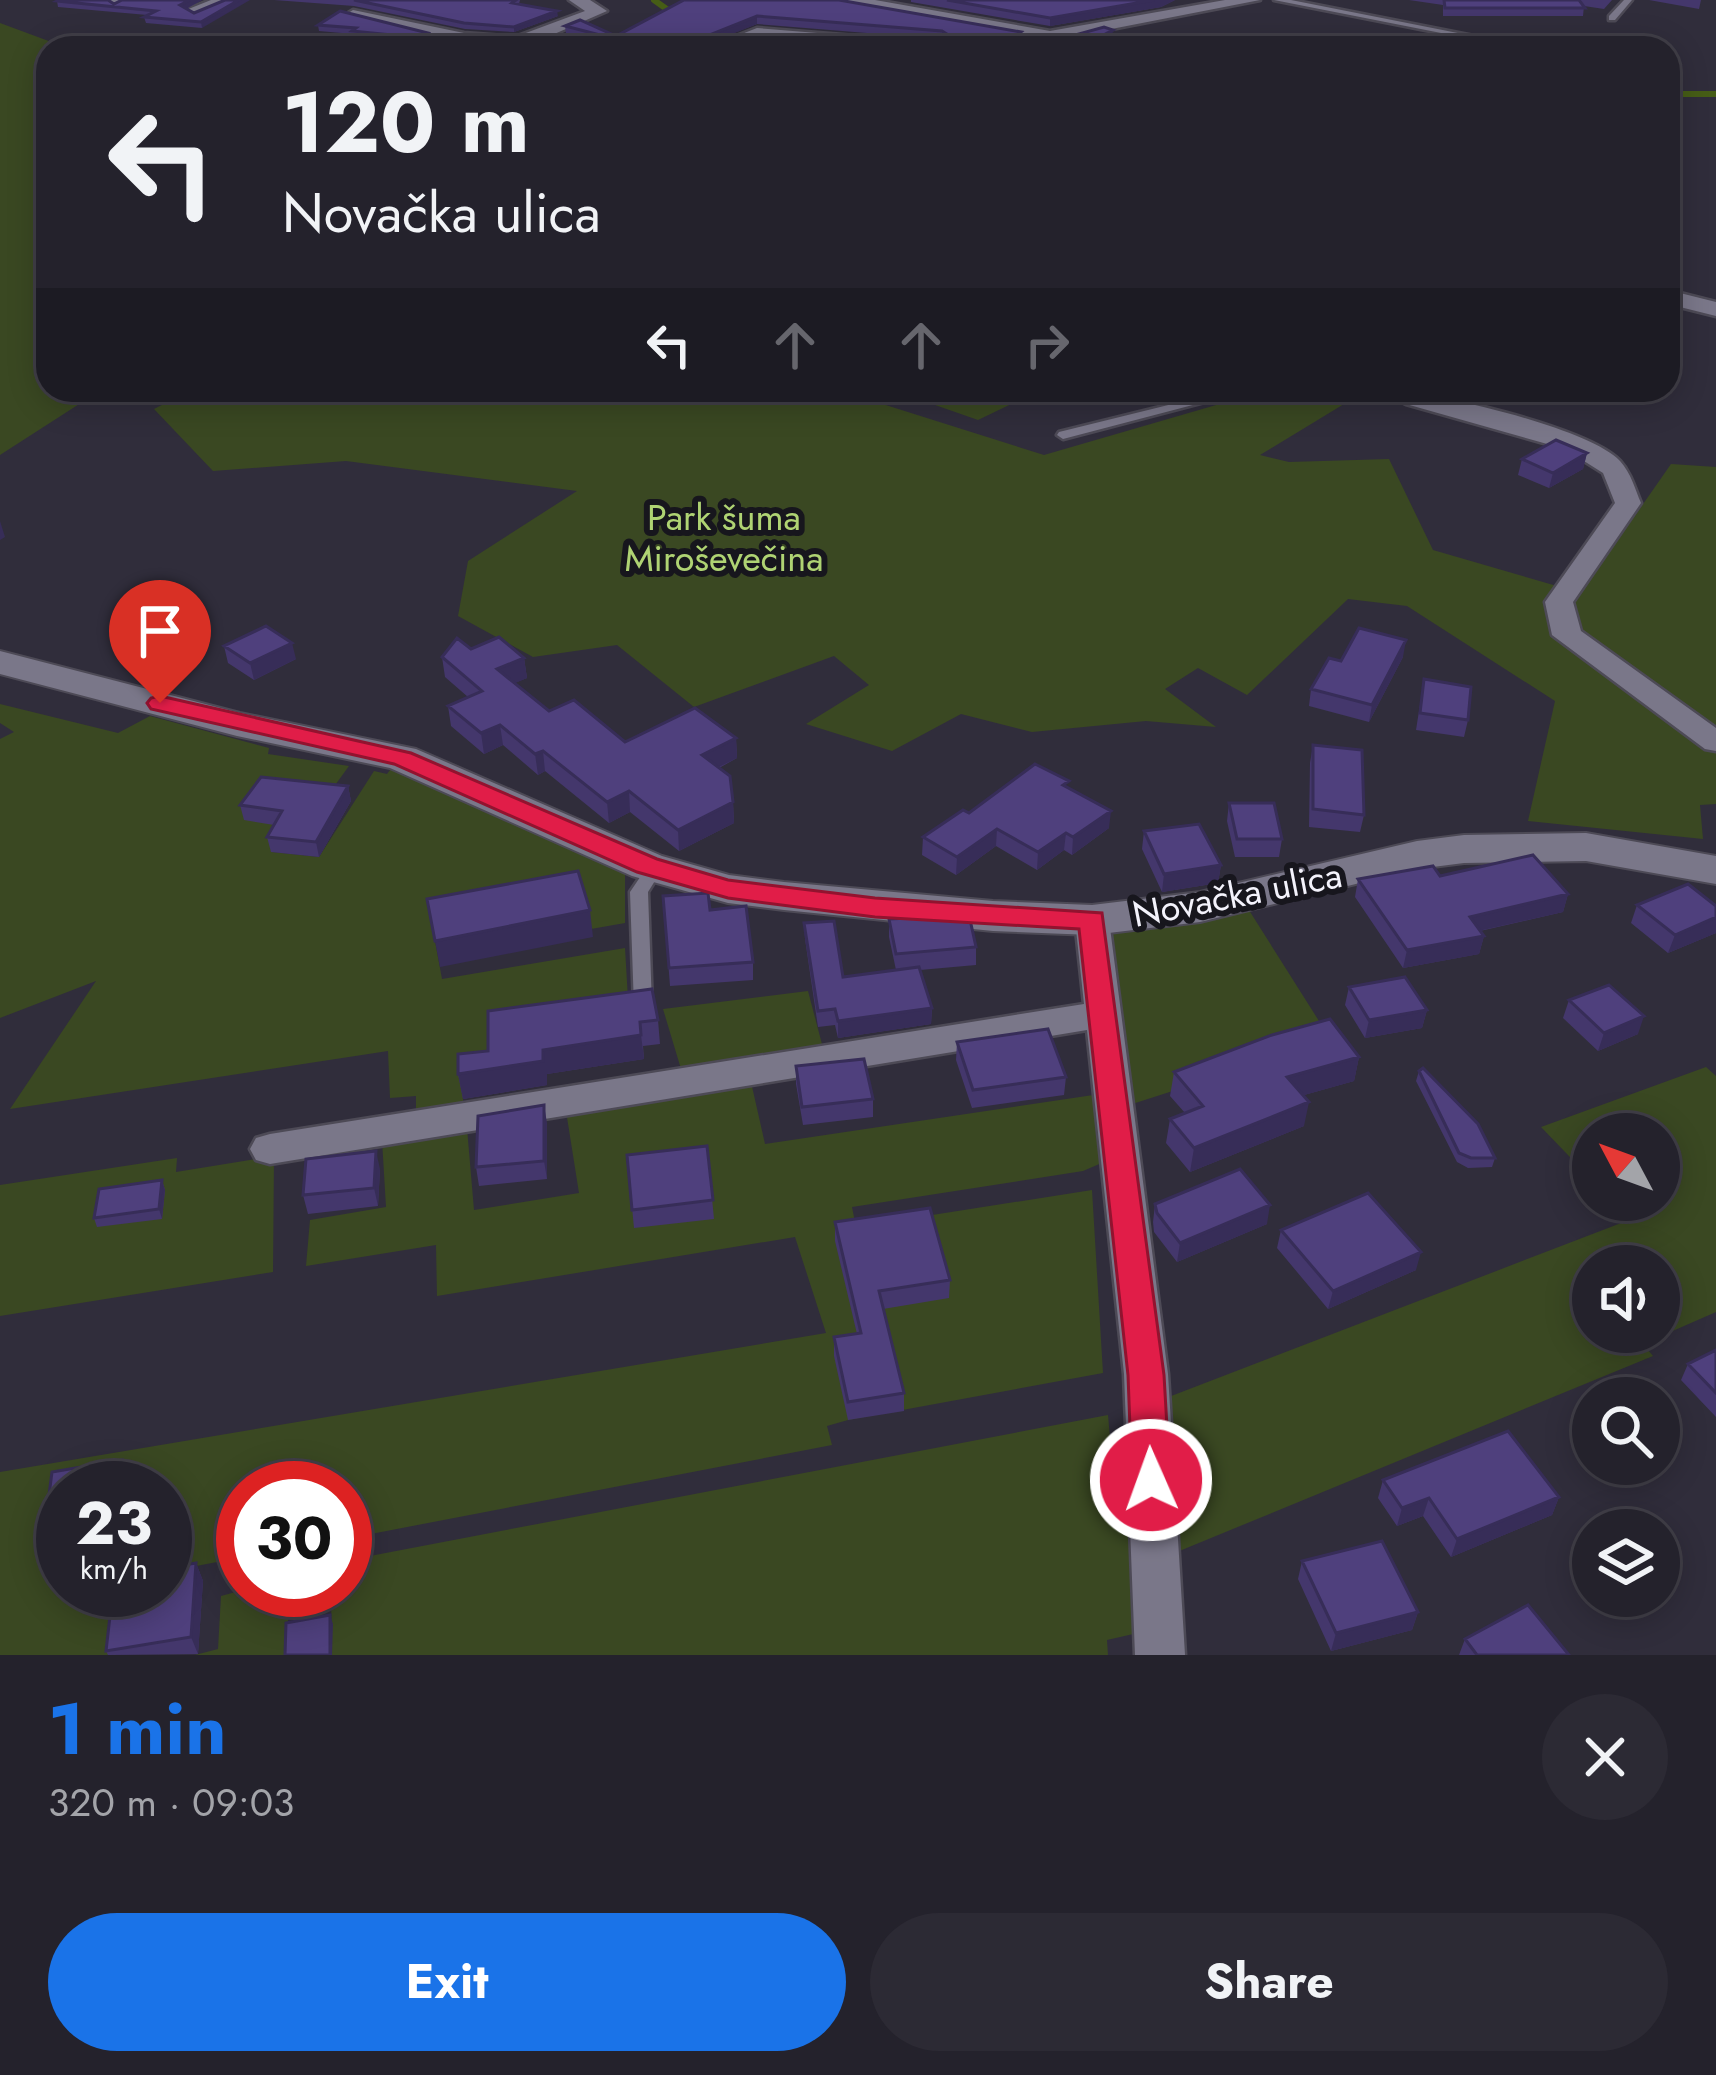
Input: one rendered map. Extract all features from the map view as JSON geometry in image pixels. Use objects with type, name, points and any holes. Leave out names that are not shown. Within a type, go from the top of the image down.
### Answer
[{"type":"street","points":[[194,10],[228,0]]},
{"type":"street","points":[[535,36],[599,10],[577,0]]},
{"type":"street","points":[[848,0],[1011,36]]},
{"type":"street","points":[[1069,36],[1252,0]]},
{"type":"street","points":[[353,15],[454,36]]},
{"type":"street","points":[[749,36],[792,36]]},
{"type":"street","points":[[1680,299],[1716,309]]},
{"type":"street","points":[[1422,402],[1561,438],[1612,466],[1628,502],[1559,602],[1567,634],[1716,742]]},
{"type":"street","name":"Novačka ulica","points":[[0,662],[237,724],[402,758],[655,868],[728,889],[875,907],[1092,920],[1200,908],[1418,855],[1464,849],[1586,848],[1716,870]]},
{"type":"street","points":[[1092,920],[1146,1375],[1160,1655]]},
{"type":"street","points":[[270,1149],[1105,1014]]},
{"type":"lane","points":[[1278,0],[1467,36]]},
{"type":"lane","points":[[1612,18],[1628,0]]},
{"type":"lane","points":[[1063,435],[1196,402]]},
{"type":"lane","points":[[643,1007],[639,892],[655,868]]},
{"type":"green space","points":[[0,23],[36,36],[36,402],[82,402],[0,455]]},
{"type":"green space","name":"Park šuma Miroševečina","points":[[168,402],[876,402],[1044,455],[1226,402],[1347,402],[1260,455],[1289,462],[1389,459],[1433,550],[1581,593],[1671,464],[1716,467],[1716,804],[1700,805],[1703,839],[1528,821],[1555,701],[1407,606],[1348,599],[1247,695],[1198,668],[1165,689],[1216,727],[1146,721],[1032,732],[961,714],[892,751],[806,724],[869,685],[834,656],[694,707],[617,645],[533,657],[458,616],[468,561],[577,491],[346,461],[213,471],[154,409]]},
{"type":"green space","name":"Park šuma Miroševečina","points":[[926,402],[1015,402],[978,420]]},
{"type":"green space","points":[[0,704],[118,733],[150,716],[269,748],[268,754],[349,766],[325,799],[272,852],[319,857],[374,771],[387,774],[393,766],[625,867],[625,923],[591,929],[431,919],[442,979],[625,948],[629,1016],[492,1075],[463,1078],[463,1105],[416,1110],[416,1096],[390,1098],[388,1051],[10,1109],[96,981],[0,1018],[0,739],[14,732],[0,723]]},
{"type":"green space","points":[[1247,907],[1331,1040],[1123,1107],[1111,935],[1133,925]]},
{"type":"green space","points":[[808,991],[823,1048],[681,1069],[663,1009]]},
{"type":"green space","points":[[1706,1067],[1716,1076],[1716,1312],[1680,1328],[1680,1245],[1572,1245],[1572,1353],[1653,1356],[1602,1377],[1572,1377],[1572,1389],[1177,1552],[1166,1398],[1626,1221],[1680,1221],[1680,1113],[1580,1113]]},
{"type":"green space","points":[[751,1082],[765,1144],[1100,1094],[1104,1162],[1083,1171],[852,1207],[856,1227],[1092,1190],[1103,1373],[848,1420],[827,1426],[832,1445],[372,1534],[372,1461],[216,1461],[216,1562],[192,1567],[192,1461],[65,1461],[826,1333],[795,1237],[437,1296],[436,1245],[306,1266],[310,1220],[386,1207],[382,1140],[467,1128],[474,1210],[579,1193],[566,1111]]},
{"type":"green space","points":[[1572,1116],[1572,1159],[1541,1127]]},
{"type":"green space","points":[[274,1156],[273,1272],[0,1316],[0,1185],[177,1158],[176,1172]]},
{"type":"green space","points":[[1108,1415],[1111,1449],[1132,1449],[1142,1632],[1107,1640],[1108,1655],[332,1655],[331,1617],[372,1617],[372,1556]]},
{"type":"green space","points":[[36,1466],[36,1617],[120,1617],[116,1655],[0,1655],[0,1472]]},
{"type":"green space","points":[[220,1617],[288,1617],[288,1655],[195,1655],[218,1649]]},
{"type":"building","points":[[59,0],[114,4],[190,0],[180,5],[194,13],[225,0],[239,0],[201,22],[144,17],[156,11]]},
{"type":"building","points":[[354,0],[516,0],[512,3],[557,11],[514,27],[464,23]]},
{"type":"building","points":[[684,0],[839,0],[1021,32],[1016,36],[950,36],[942,31],[757,16],[707,36],[616,36]]},
{"type":"building","points":[[947,0],[1154,0],[1050,18]]},
{"type":"building","points":[[1444,0],[1579,0],[1585,8],[1445,8]]},
{"type":"building","points":[[340,11],[428,33],[402,36],[318,25]]},
{"type":"building","points":[[580,20],[616,36],[565,26]]},
{"type":"building","points":[[1104,27],[1113,30],[1101,36],[1072,36]]},
{"type":"building","points":[[1556,440],[1587,453],[1553,473],[1522,459]]},
{"type":"building","points":[[266,626],[292,643],[250,663],[224,646]]},
{"type":"building","points":[[1359,628],[1406,640],[1372,705],[1311,689],[1329,658],[1341,661]]},
{"type":"building","points":[[499,637],[524,658],[497,669],[549,711],[574,700],[625,742],[695,708],[736,738],[702,755],[730,776],[733,802],[678,830],[629,791],[607,802],[543,751],[535,754],[500,725],[481,733],[448,706],[482,691],[442,657],[457,638],[471,649]]},
{"type":"building","points":[[1424,679],[1471,687],[1468,720],[1420,713]]},
{"type":"building","points":[[1313,745],[1362,750],[1364,815],[1313,809]]},
{"type":"building","points":[[1035,764],[1111,811],[1073,837],[1066,833],[1038,852],[997,829],[957,857],[923,837],[963,810],[969,813]]},
{"type":"building","points":[[261,777],[348,786],[316,842],[267,837],[282,811],[240,805]]},
{"type":"building","points":[[1229,803],[1274,803],[1282,839],[1237,839]]},
{"type":"building","points":[[1199,824],[1221,865],[1164,874],[1144,831]]},
{"type":"building","points":[[1533,855],[1568,894],[1470,917],[1484,936],[1407,950],[1358,879],[1433,866],[1440,876]]},
{"type":"building","points":[[578,871],[590,910],[435,941],[427,899]]},
{"type":"building","points":[[1688,884],[1716,906],[1716,917],[1675,935],[1637,905]]},
{"type":"building","points":[[708,893],[710,910],[746,906],[753,962],[669,968],[663,896]]},
{"type":"building","points":[[969,915],[976,947],[896,954],[889,919]]},
{"type":"building","points":[[834,921],[843,977],[919,967],[932,1008],[838,1021],[835,1009],[818,1011],[804,923]]},
{"type":"building","points":[[1405,977],[1427,1010],[1369,1020],[1349,987]]},
{"type":"building","points":[[1609,985],[1644,1016],[1604,1033],[1569,1000]]},
{"type":"building","points":[[652,989],[658,1020],[640,1022],[641,1035],[543,1050],[543,1061],[458,1074],[458,1054],[488,1051],[488,1011]]},
{"type":"building","points":[[1330,1019],[1359,1057],[1287,1077],[1309,1102],[1194,1148],[1170,1119],[1203,1106],[1174,1072]]},
{"type":"building","points":[[1048,1029],[1066,1077],[973,1090],[957,1042]]},
{"type":"building","points":[[864,1059],[873,1099],[802,1107],[796,1066]]},
{"type":"building","points":[[1423,1068],[1478,1124],[1495,1158],[1459,1153],[1419,1071]]},
{"type":"building","points":[[544,1105],[544,1161],[476,1167],[478,1116]]},
{"type":"building","points":[[707,1146],[713,1200],[632,1210],[627,1155]]},
{"type":"building","points":[[376,1151],[374,1188],[303,1195],[306,1159]]},
{"type":"building","points":[[1240,1169],[1270,1205],[1180,1243],[1155,1204]]},
{"type":"building","points":[[162,1180],[159,1209],[94,1218],[99,1189]]},
{"type":"building","points":[[1368,1193],[1421,1252],[1333,1291],[1281,1230]]},
{"type":"building","points":[[930,1208],[950,1280],[879,1291],[904,1393],[848,1402],[834,1337],[861,1333],[835,1222]]},
{"type":"building","points":[[1716,1350],[1716,1393],[1688,1364]]},
{"type":"building","points":[[1508,1431],[1559,1497],[1457,1539],[1429,1498],[1402,1508],[1383,1480]]},
{"type":"building","points":[[1382,1541],[1418,1612],[1336,1633],[1302,1561]]},
{"type":"building","points":[[196,1563],[191,1637],[106,1651],[110,1617],[192,1617],[192,1564]]},
{"type":"building","points":[[1528,1605],[1569,1655],[1477,1655],[1465,1639]]},
{"type":"building","points":[[330,1617],[330,1655],[285,1655],[286,1623]]},
{"type":"waterway","points":[[654,0],[675,15]]},
{"type":"waterway","points":[[1680,94],[1716,94]]},
{"type":"route","points":[[160,703],[402,758],[647,866],[728,889],[875,907],[1092,920],[1146,1375],[1151,1480]]}]
